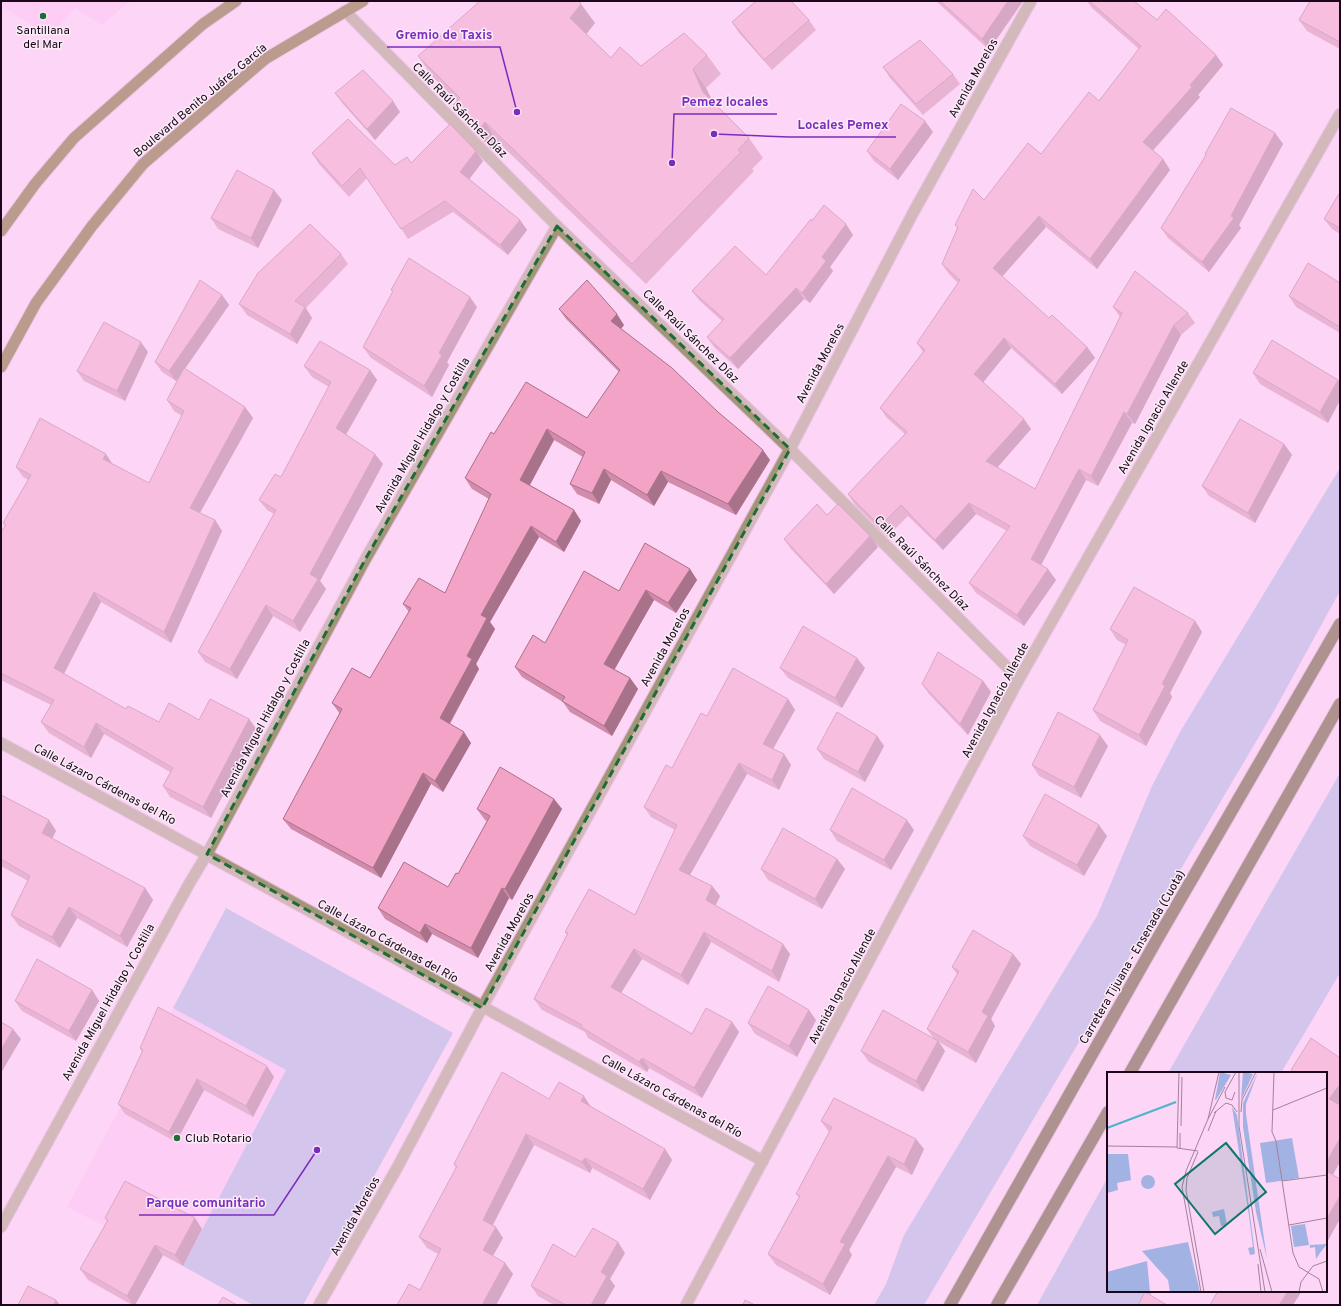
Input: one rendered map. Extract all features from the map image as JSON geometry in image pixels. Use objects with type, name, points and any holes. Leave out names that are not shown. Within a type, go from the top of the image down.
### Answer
[{"type":"highway","name":"Carretera Tijuana - Ensenada (Cuota)","points":[[950,1305],[1159,936],[1340,624]]},
{"type":"highway","points":[[1131,1072],[1340,704]]},
{"type":"highway","points":[[997,1305],[1107,1114]]},
{"type":"main road","points":[[1,231],[35,184],[74,138],[202,24],[236,1]]},
{"type":"main road","name":"Boulevard Benito Juárez García","points":[[1,367],[36,303],[92,226],[143,164],[265,59],[363,1]]},
{"type":"street","name":"Avenida Morelos","points":[[319,1305],[397,1168],[482,1008],[790,449],[913,213],[1031,1]]},
{"type":"street","name":"Calle Raúl Sánchez Díaz","points":[[345,11],[558,226],[790,449],[1020,679]]},
{"type":"street","name":"Avenida Ignacio Allende","points":[[686,1305],[1020,679],[1340,114]]},
{"type":"street","name":"Avenida Miguel Hidalgo y Costilla","points":[[1,1226],[38,1156],[207,854],[366,558],[558,226]]},
{"type":"street","name":"Calle Lázaro Cárdenas del Río","points":[[1,743],[207,854],[482,1008],[763,1161]]},
{"type":"highlighted area","points":[[557,226],[790,449],[482,1008],[207,854],[366,558]]},
{"type":"shaded area","name":"Santillana del Mar","points":[[1,1],[130,1],[102,25],[75,8],[50,37],[1,6]]},
{"type":"shaded area","points":[[1340,468],[1340,591],[1274,711],[924,1305],[874,1305],[886,1284],[904,1235],[1097,916],[1152,786],[1180,732]]},
{"type":"shaded area","points":[[1340,773],[1340,973],[1282,1072],[1169,1072]]},
{"type":"shaded area","points":[[226,908],[453,1033],[303,1305],[253,1305],[183,1266],[286,1070],[173,1008]]},
{"type":"shaded area","name":"Club Rotario","points":[[173,1008],[286,1070],[183,1266],[67,1207]]},
{"type":"shaded area","points":[[1107,1179],[1107,1292],[1152,1292],[1145,1305],[1037,1305]]},
{"type":"building","points":[[480,1],[579,1],[581,4],[570,18],[611,58],[620,47],[641,66],[684,33],[707,55],[693,69],[703,92],[749,138],[738,150],[741,152],[632,264],[485,122],[478,131],[453,105],[460,98],[418,56]]},
{"type":"building","points":[[756,1],[791,1],[809,20],[764,60],[732,22]]},
{"type":"building","points":[[940,1],[1008,1],[982,39]]},
{"type":"building","points":[[1089,1],[1134,1],[1157,20],[1166,9],[1216,55],[1190,85],[1192,87],[1143,142],[1163,159],[1090,259],[1039,216],[993,268],[1049,318],[1052,315],[1087,347],[1055,384],[1004,338],[974,374],[1024,419],[986,461],[1035,489],[1122,313],[1113,307],[1135,271],[1188,313],[1174,325],[1127,414],[1124,412],[1091,476],[1079,469],[1031,559],[1048,569],[1017,615],[969,583],[1010,526],[969,503],[935,540],[901,505],[880,526],[848,494],[907,432],[880,408],[925,350],[917,343],[960,280],[942,264],[958,227],[955,225],[973,189],[984,200],[1028,143],[1041,154],[1089,92],[1099,101],[1141,46]]},
{"type":"building","points":[[1310,1],[1340,1],[1340,42],[1299,20]]},
{"type":"building","points":[[920,40],[953,74],[916,104],[883,67]]},
{"type":"building","points":[[363,70],[393,101],[367,129],[335,93]]},
{"type":"building","points":[[901,104],[925,121],[890,169],[867,151]]},
{"type":"building","points":[[1231,108],[1275,133],[1231,216],[1234,218],[1202,262],[1161,228],[1206,155],[1205,154]]},
{"type":"building","points":[[348,119],[395,165],[407,157],[411,163],[450,124],[476,151],[460,172],[520,220],[500,245],[445,201],[401,229],[360,168],[342,186],[312,153]]},
{"type":"building","points":[[237,170],[274,190],[251,238],[211,218]]},
{"type":"building","points":[[1340,192],[1340,228],[1324,219]]},
{"type":"building","points":[[824,205],[846,224],[822,257],[826,261],[802,293],[796,288],[730,358],[707,337],[724,319],[692,291],[735,246],[766,275]]},
{"type":"building","points":[[310,224],[341,254],[295,301],[305,307],[290,334],[239,304],[258,273]]},
{"type":"building","points":[[409,258],[470,297],[439,353],[442,355],[424,386],[363,347],[393,291],[391,290]]},
{"type":"building","points":[[1308,263],[1340,283],[1340,327],[1289,296]]},
{"type":"building","points":[[200,280],[222,295],[169,371],[155,362]]},
{"type":"building","points":[[587,280],[617,314],[611,321],[672,368],[718,412],[763,450],[728,504],[661,471],[647,495],[604,469],[592,493],[570,484],[585,452],[547,429],[520,480],[574,510],[556,542],[531,526],[481,615],[487,618],[467,656],[472,659],[440,718],[464,732],[435,781],[423,773],[373,868],[283,819],[342,709],[332,703],[352,668],[370,678],[411,608],[403,604],[419,578],[445,593],[491,494],[465,478],[491,432],[494,434],[526,382],[587,418],[620,370],[559,309]]},
{"type":"building","points":[[104,322],[141,342],[117,391],[77,371]]},
{"type":"building","points":[[1272,340],[1338,380],[1320,412],[1253,373]]},
{"type":"building","points":[[320,341],[370,370],[336,428],[375,454],[310,574],[318,579],[293,621],[266,605],[230,669],[198,652],[276,510],[259,500],[275,474],[281,477],[331,382],[304,366]]},
{"type":"building","points":[[184,368],[245,407],[190,508],[215,520],[164,632],[94,592],[54,668],[126,709],[128,706],[159,722],[169,703],[199,720],[210,699],[249,719],[203,807],[163,786],[173,768],[96,723],[84,747],[41,722],[54,700],[1,673],[1,532],[6,525],[3,523],[31,475],[16,467],[40,418],[106,454],[103,459],[149,483],[184,411],[167,400]]},
{"type":"building","points":[[1240,419],[1284,444],[1248,513],[1202,486]]},
{"type":"building","points":[[817,504],[827,515],[838,504],[870,536],[826,584],[784,539]]},
{"type":"building","points":[[645,543],[690,569],[668,603],[646,590],[604,664],[630,678],[604,726],[562,701],[565,697],[515,667],[533,635],[545,643],[584,571],[619,591]]},
{"type":"building","points":[[1134,587],[1195,621],[1162,684],[1165,686],[1139,735],[1093,710],[1128,640],[1110,629]]},
{"type":"building","points":[[803,626],[857,658],[835,698],[780,668]]},
{"type":"building","points":[[938,652],[983,681],[960,724],[922,684]]},
{"type":"building","points":[[733,668],[788,699],[763,744],[784,754],[772,780],[739,763],[679,870],[712,886],[706,900],[783,944],[772,971],[704,932],[681,975],[634,949],[611,987],[692,1034],[706,1008],[732,1022],[694,1088],[642,1058],[639,1062],[581,1027],[582,1025],[534,999],[568,933],[565,932],[589,889],[635,915],[677,825],[644,807],[666,765],[672,768],[701,713],[707,716]]},
{"type":"building","points":[[837,712],[877,736],[858,772],[817,749]]},
{"type":"building","points":[[1058,712],[1100,735],[1074,787],[1032,765]]},
{"type":"building","points":[[500,767],[554,799],[505,889],[502,888],[471,948],[425,924],[420,933],[378,908],[404,862],[448,887],[456,873],[458,874],[490,816],[477,809]]},
{"type":"building","points":[[852,788],[907,820],[884,860],[830,830]]},
{"type":"building","points":[[1045,794],[1099,825],[1077,865],[1023,836]]},
{"type":"building","points":[[1,795],[49,820],[42,833],[145,888],[120,936],[69,907],[52,937],[11,915],[30,876],[1,859]]},
{"type":"building","points":[[783,828],[837,859],[815,899],[761,869]]},
{"type":"building","points":[[973,930],[1013,954],[982,1012],[988,1016],[968,1052],[927,1029],[959,971],[952,967]]},
{"type":"building","points":[[37,959],[92,990],[69,1031],[15,1001]]},
{"type":"building","points":[[768,986],[809,1010],[789,1046],[748,1023]]},
{"type":"building","points":[[158,1007],[267,1066],[246,1106],[197,1079],[169,1132],[118,1104],[143,1050],[140,1048]]},
{"type":"building","points":[[883,1010],[938,1041],[916,1081],[861,1051]]},
{"type":"building","points":[[1,1022],[13,1029],[1,1050]]},
{"type":"building","points":[[1311,1038],[1340,1058],[1340,1084],[1329,1099],[1340,1105],[1340,1138],[1327,1161],[1327,1072],[1294,1072],[1291,1070]]},
{"type":"building","points":[[502,1072],[549,1099],[559,1082],[584,1096],[581,1101],[665,1149],[643,1189],[585,1158],[582,1162],[526,1134],[483,1220],[496,1227],[483,1250],[505,1263],[482,1305],[397,1305],[409,1284],[420,1290],[441,1249],[419,1237],[457,1166],[454,1164]]},
{"type":"building","points":[[834,1098],[916,1139],[904,1164],[888,1156],[840,1242],[845,1244],[823,1284],[768,1254],[800,1196],[796,1194],[832,1127],[821,1121]]},
{"type":"building","points":[[1327,1172],[1340,1179],[1340,1196],[1327,1218]]},
{"type":"building","points":[[125,1181],[195,1218],[175,1255],[155,1245],[127,1296],[80,1269],[108,1220],[105,1218]]},
{"type":"building","points":[[593,1228],[618,1242],[601,1272],[607,1276],[591,1305],[566,1305],[531,1286],[553,1244],[575,1257]]},
{"type":"building","points":[[28,1286],[56,1300],[54,1305],[18,1305]]},
{"type":"building","points":[[1145,1292],[1167,1305],[1138,1305]]},
{"type":"building","points":[[1217,1292],[1287,1292],[1279,1305],[1210,1305]]},
{"type":"building","points":[[223,1297],[237,1305],[218,1305]]},
{"type":"building","points":[[745,1300],[755,1305],[743,1305]]},
{"type":"place","name":"Santillana del Mar","points":[[43,16]]},
{"type":"place","name":"Gremio de Taxis","points":[[517,112]]},
{"type":"place","name":"Locales Pemex","points":[[714,134]]},
{"type":"place","name":"Pemez locales","points":[[672,163]]},
{"type":"place","name":"Club Rotario","points":[[177,1138]]},
{"type":"place","name":"Parque comunitario","points":[[317,1150]]}]
